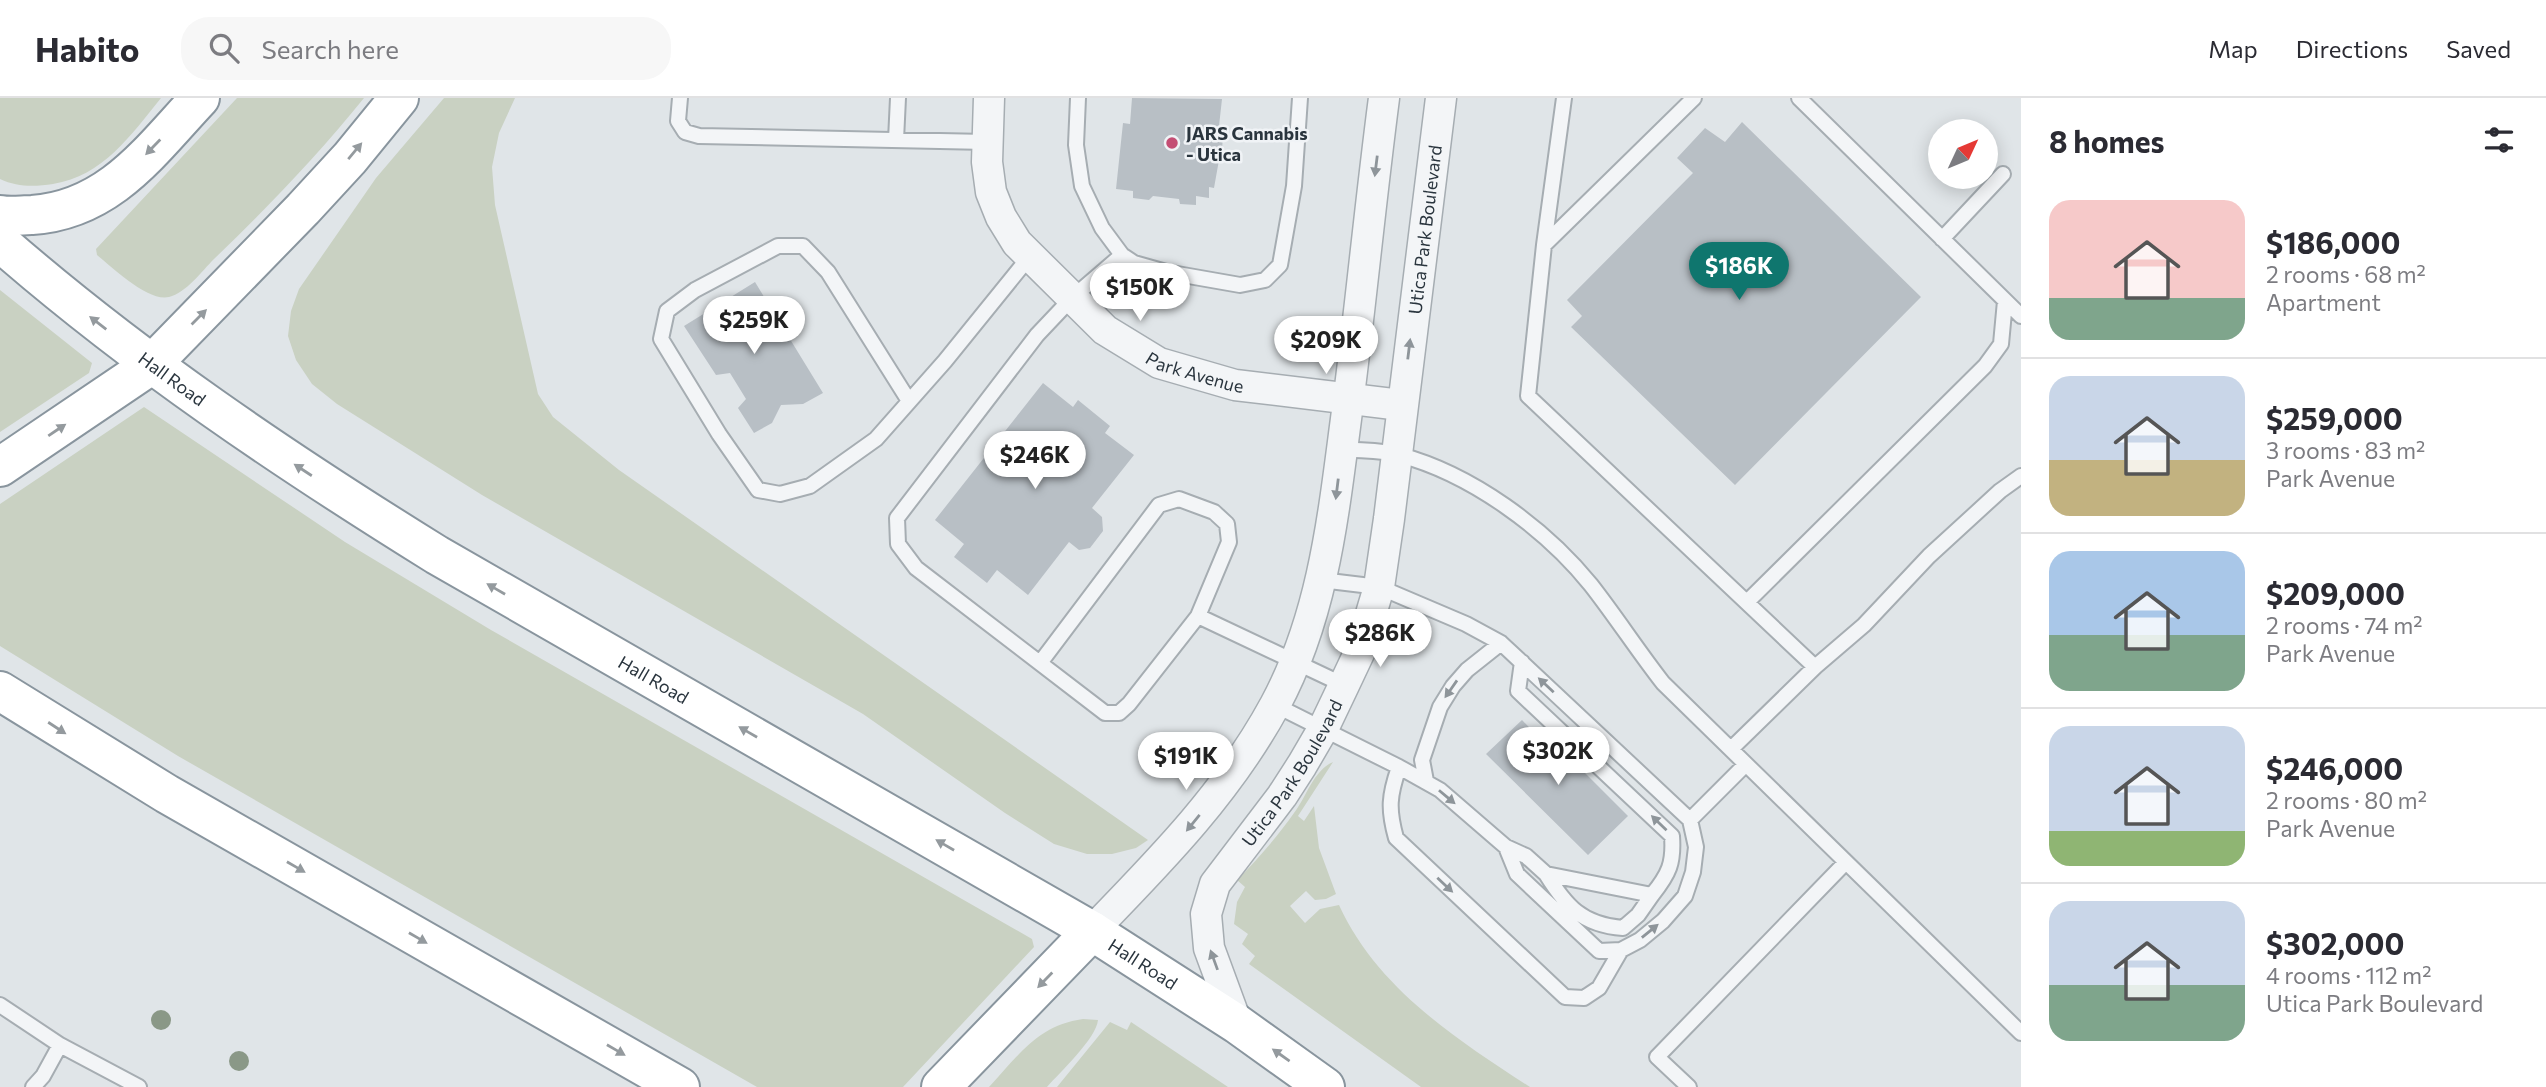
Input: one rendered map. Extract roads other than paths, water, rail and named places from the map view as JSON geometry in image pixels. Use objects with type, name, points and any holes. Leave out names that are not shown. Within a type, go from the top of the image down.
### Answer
[{"type":"highway","points":[[0,215],[45,214],[83,204],[102,194],[123,178],[200,98]]},
{"type":"highway","points":[[0,467],[151,365],[312,199],[399,98]]},
{"type":"highway","name":"Hall Road","points":[[0,242],[151,365],[290,461],[437,555],[1092,931],[1237,1024],[1325,1087]]},
{"type":"highway","points":[[0,691],[167,794],[680,1087]]},
{"type":"highway","points":[[941,1087],[1092,931]]},
{"type":"street","name":"Park Avenue","points":[[989,98],[987,162],[991,192],[1001,217],[1017,243],[1105,330],[1159,363],[1236,385],[1401,405]]},
{"type":"street","points":[[1092,931],[1180,840],[1211,802],[1253,743],[1295,663],[1329,545],[1384,98]]},
{"type":"street","name":"Utica Park Boulevard","points":[[1237,1024],[1209,948],[1206,914],[1215,884],[1282,796],[1323,729],[1360,651],[1379,587],[1441,98]]},
{"type":"lane","points":[[680,98],[678,121],[685,132],[699,136],[987,142]]},
{"type":"lane","points":[[896,140],[898,98]]},
{"type":"lane","points":[[1078,98],[1076,145],[1082,186],[1102,228],[1122,255],[1134,263],[1191,277],[1240,285],[1265,280],[1280,265],[1294,186],[1300,98]]},
{"type":"lane","points":[[1564,98],[1544,245],[1528,396],[1815,667]]},
{"type":"lane","points":[[1544,245],[1694,98]]},
{"type":"lane","points":[[1799,98],[2021,316]]},
{"type":"lane","points":[[1811,110],[1822,98]]},
{"type":"lane","points":[[1942,239],[2003,174]]},
{"type":"lane","points":[[909,401],[828,272],[803,246],[778,246],[695,290],[667,311],[661,339],[719,434],[758,490],[780,494],[810,486],[876,439],[909,401],[1030,256]]},
{"type":"lane","points":[[1040,663],[1159,505],[1179,499],[1214,512],[1227,524],[1229,542],[1198,616],[1129,704],[1119,713],[1105,713],[916,568],[898,544],[897,519],[1037,335],[1072,298],[1122,255]]},
{"type":"lane","points":[[1748,601],[1985,366],[2001,344],[2005,302]]},
{"type":"lane","points":[[1342,449],[1396,454],[1459,478],[1536,530],[1564,554],[1590,583],[1633,646],[1663,683],[2021,1033]]},
{"type":"lane","points":[[1731,750],[1815,667],[1864,625],[1929,556],[2000,491],[2021,476]]},
{"type":"lane","points":[[1321,580],[1379,587],[1466,624],[1501,643],[1690,820],[1696,847],[1693,872],[1685,896],[1663,921],[1640,940],[1621,950],[1599,951],[1517,874],[1506,847]]},
{"type":"lane","points":[[1198,616],[1344,685]]},
{"type":"lane","points":[[1426,781],[1422,760],[1440,707],[1467,670],[1501,643]]},
{"type":"lane","points":[[1275,705],[1426,781],[1506,847],[1526,856],[1546,874],[1560,896],[1583,918],[1602,927],[1623,928],[1638,915],[1667,877],[1674,855],[1672,836],[1518,691],[1521,662]]},
{"type":"lane","points":[[1690,820],[1746,764]]},
{"type":"lane","points":[[1399,767],[1391,792],[1389,813],[1396,838],[1565,998],[1584,998],[1599,988],[1621,950]]},
{"type":"lane","points":[[1689,1087],[1657,1057],[1846,862]]},
{"type":"lane","points":[[1546,874],[1652,895]]},
{"type":"lane","points":[[0,1005],[60,1045],[139,1087]]},
{"type":"lane","points":[[33,1087],[43,1076],[60,1045]]},
{"type":"place","name":"JARS Cannabis - Utica","points":[[1172,143]]}]
